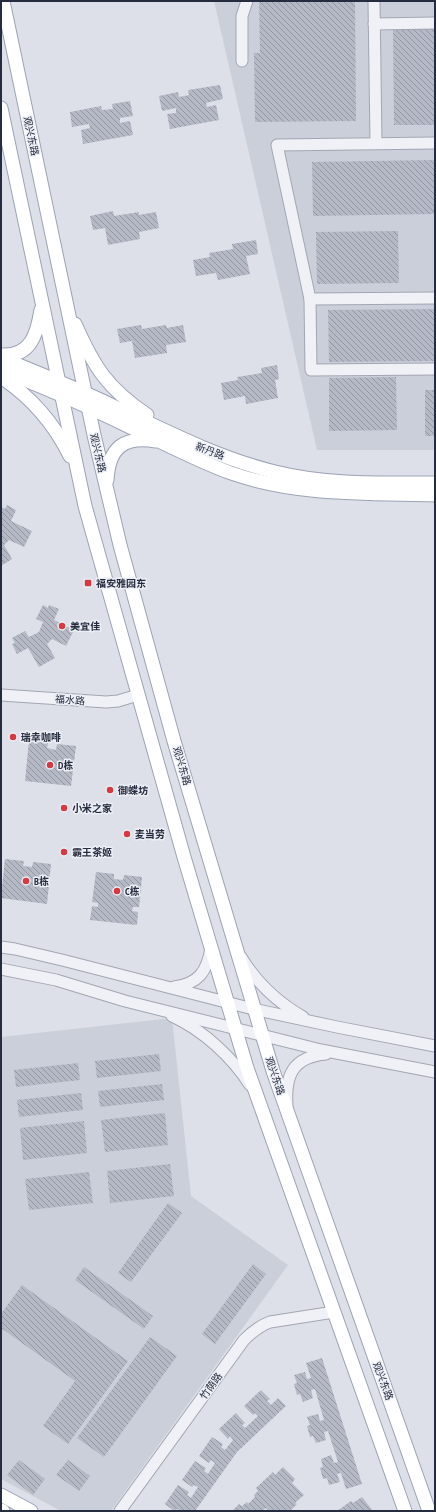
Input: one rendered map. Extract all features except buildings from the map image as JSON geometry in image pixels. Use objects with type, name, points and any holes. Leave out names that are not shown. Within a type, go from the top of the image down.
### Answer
[{"type":"main road","name":"观兴东路","points":[[4,1],[87,407],[136,603],[174,741],[253,1009],[287,1112],[429,1511]]},
{"type":"main road","points":[[1,108],[87,513],[138,695],[211,948],[255,1092],[405,1511]]},
{"type":"main road","points":[[1,356],[18,353],[30,344],[37,331],[42,298]]},
{"type":"main road","points":[[65,300],[96,366],[113,388],[144,413],[192,444]]},
{"type":"main road","name":"新丹路","points":[[1,356],[192,444],[236,461],[275,472],[316,480],[435,484]]},
{"type":"main road","name":"新丹路","points":[[1,370],[32,382],[231,473],[276,484],[319,491],[366,494],[435,495]]},
{"type":"main road","points":[[1,376],[41,410],[58,436],[77,470]]},
{"type":"main road","points":[[106,487],[110,462],[120,445],[131,441],[146,440],[163,442]]},
{"type":"main road","points":[[1,1495],[30,1511]]},
{"type":"street","points":[[242,61],[242,16],[247,1]]},
{"type":"street","points":[[374,1],[376,143]]},
{"type":"street","points":[[374,24],[435,23]]},
{"type":"street","points":[[435,142],[276,145],[310,299],[310,370],[435,369]]},
{"type":"street","points":[[310,299],[435,298]]},
{"type":"street","name":"福水路","points":[[1,695],[106,702],[118,701],[138,695]]},
{"type":"street","points":[[234,945],[247,966],[263,987],[286,1006],[312,1022]]},
{"type":"street","points":[[1,947],[62,960],[253,1009],[435,1046]]},
{"type":"street","points":[[171,988],[186,985],[199,977],[207,964],[211,948]]},
{"type":"street","points":[[1,969],[56,980],[154,1008],[341,1055],[435,1072]]},
{"type":"street","points":[[154,1008],[177,1018],[216,1046],[239,1069],[255,1092]]},
{"type":"street","points":[[287,1112],[288,1082],[295,1065],[305,1058],[314,1055],[341,1055]]},
{"type":"street","name":"竹荫路","points":[[120,1511],[244,1340],[254,1330],[270,1322],[334,1312]]},
{"type":"shaded area","points":[[214,1],[435,1],[435,450],[317,450]]},
{"type":"shaded area","points":[[172,1018],[191,1196],[288,1265],[111,1511],[61,1511],[1,1479],[1,1037]]},
{"type":"place","name":"福安雅园东","points":[[88,583]]},
{"type":"place","name":"美宜佳","points":[[62,626]]},
{"type":"place","name":"瑞幸咖啡","points":[[13,737]]},
{"type":"place","name":"D栋","points":[[50,765]]},
{"type":"place","name":"御蝶坊","points":[[110,790]]},
{"type":"place","name":"小米之家","points":[[64,808]]},
{"type":"place","name":"麦当劳","points":[[127,834]]},
{"type":"place","name":"霸王茶姬","points":[[64,852]]},
{"type":"place","name":"B栋","points":[[26,881]]},
{"type":"place","name":"C栋","points":[[117,891]]}]
